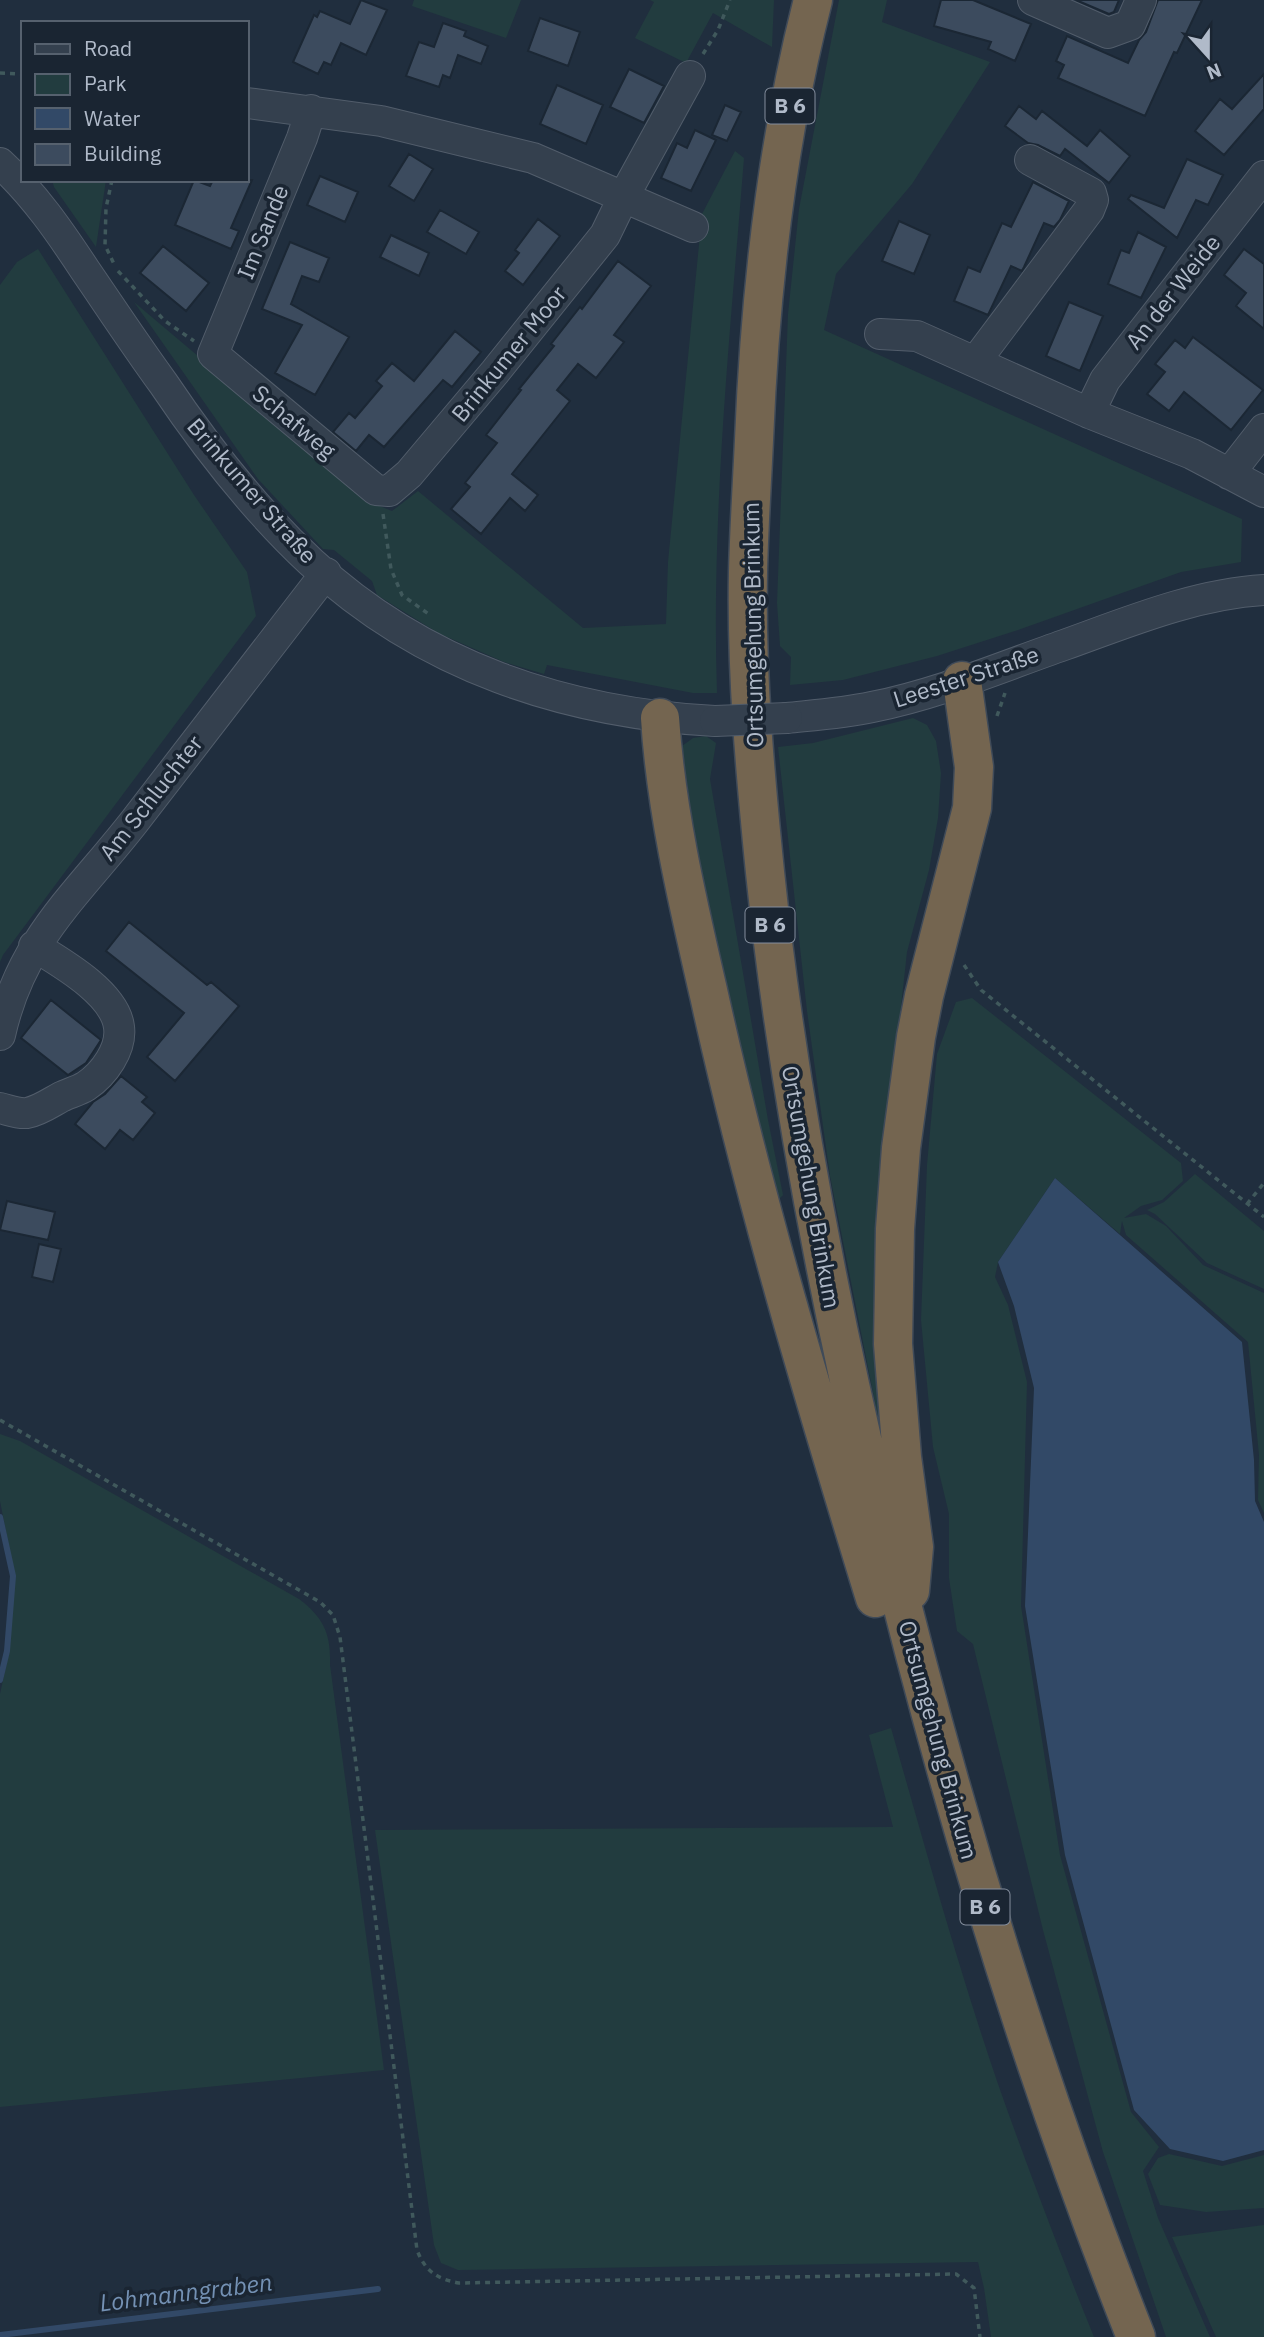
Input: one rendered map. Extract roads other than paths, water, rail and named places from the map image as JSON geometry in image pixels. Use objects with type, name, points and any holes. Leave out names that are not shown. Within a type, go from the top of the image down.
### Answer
[{"type":"highway","name":"Ortsumgehung Brinkum","points":[[813,0],[799,56],[771,214],[757,372],[748,575],[756,784],[776,980],[809,1184],[848,1382],[924,1694],[975,1873],[1017,2006],[1079,2188],[1136,2337]]},
{"type":"highway","name":"B 6","points":[[906,1625],[914,1547],[901,1457],[893,1344],[895,1229],[901,1148],[916,1037],[972,808],[974,767],[962,681]]},
{"type":"highway","name":"B 6","points":[[660,718],[663,759],[688,903],[732,1097],[770,1240],[881,1617],[924,1694]]},
{"type":"street","points":[[1034,0],[1108,33],[1130,25],[1142,0]]},
{"type":"street","name":"Brinkumer Moor","points":[[377,490],[389,491],[410,474],[605,235],[691,76]]},
{"type":"street","points":[[248,103],[381,121],[533,158],[693,227]]},
{"type":"street","name":"Im Sande","points":[[213,354],[311,110]]},
{"type":"street","points":[[975,362],[1093,201],[1091,192],[1030,160]]},
{"type":"street","name":"An der Weide","points":[[1089,413],[1105,380],[1264,176]]},
{"type":"street","name":"Brinkumer Straße","points":[[22,182],[212,454],[287,538],[326,573],[383,619],[464,664],[562,699],[660,718]]},
{"type":"street","points":[[880,334],[917,336],[1089,413],[1192,454],[1264,492]]},
{"type":"street","name":"Schafweg","points":[[213,354],[377,490]]},
{"type":"street","points":[[1229,474],[1264,429]]},
{"type":"street","name":"Am Schluchter","points":[[0,1035],[6,1009],[19,975],[48,926],[120,840],[326,573]]},
{"type":"street","name":"Leester Straße","points":[[660,718],[715,721],[788,718],[871,707],[962,681],[1164,610],[1215,597],[1264,590]]},
{"type":"street","points":[[0,1108],[27,1113],[88,1085],[108,1064],[116,1049],[119,1027],[114,1013],[103,997],[68,966],[34,946]]},
{"type":"water","points":[[1055,1178],[1242,1342],[1254,1460],[1255,1501],[1264,1522],[1264,2150],[1223,2161],[1170,2149],[1134,2110],[1065,1855],[1025,1606],[1034,1388],[1014,1306],[998,1262]]},
{"type":"waterway","points":[[0,1517],[13,1576],[7,1651],[0,1680]]},
{"type":"waterway","name":"Lohmanngraben","points":[[0,2335],[378,2289]]}]
